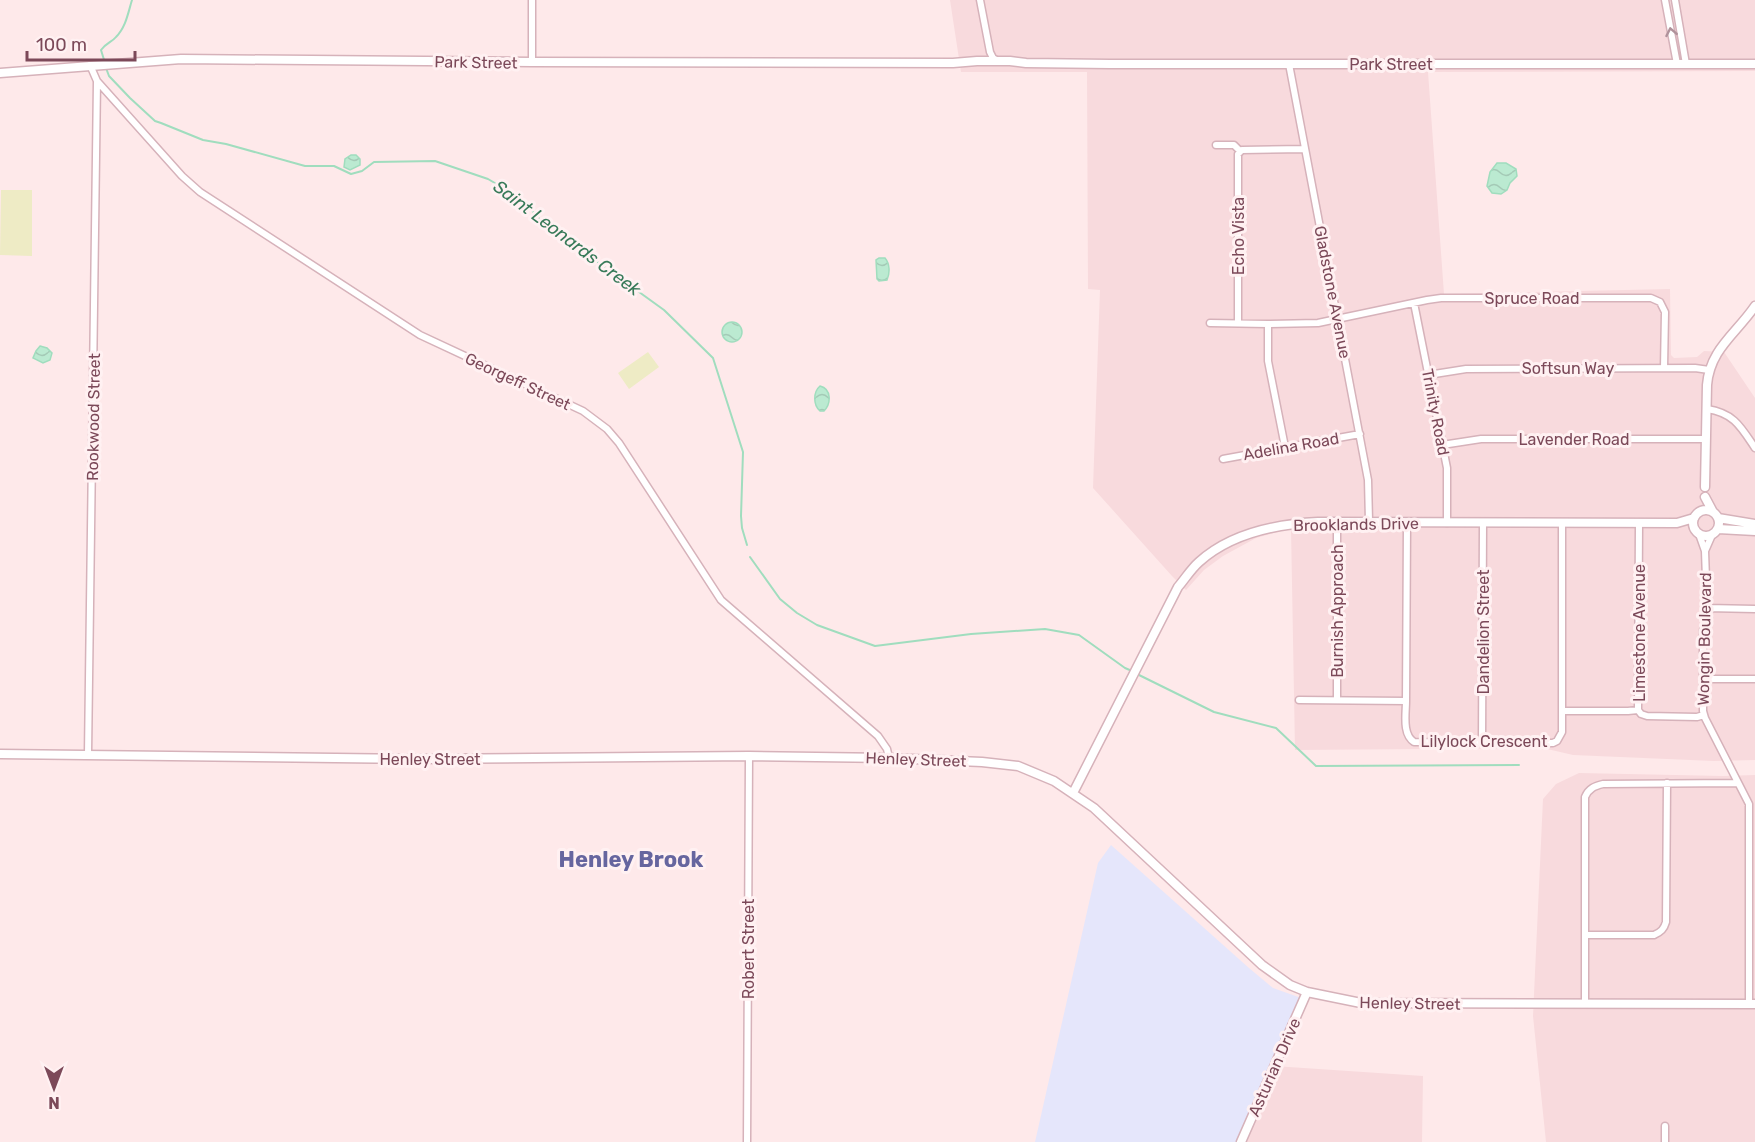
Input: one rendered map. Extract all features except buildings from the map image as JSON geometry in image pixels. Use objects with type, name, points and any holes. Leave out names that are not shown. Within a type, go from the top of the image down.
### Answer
[{"type":"street","points":[[532,0],[532,63]]},
{"type":"street","points":[[980,0],[990,52],[998,61]]},
{"type":"street","points":[[1665,0],[1682,64]]},
{"type":"street","points":[[1675,0],[1682,64]]},
{"type":"street","name":"Park Street","points":[[0,73],[181,59],[532,63],[953,63],[992,66],[1026,63]]},
{"type":"street","name":"Park Street","points":[[953,63],[998,61],[1026,63],[1755,64]]},
{"type":"street","name":"Gladstone Avenue","points":[[1289,64],[1360,434],[1368,480],[1369,521]]},
{"type":"street","name":"Georgeff Street","points":[[90,65],[97,81],[182,176],[200,192],[420,335],[583,411],[607,429],[619,443],[721,600],[878,736],[889,758]]},
{"type":"street","name":"Rookwood Street","points":[[88,754],[97,81]]},
{"type":"street","points":[[1216,145],[1234,145],[1240,151],[1305,149]]},
{"type":"street","name":"Echo Vista","points":[[1238,322],[1238,154],[1240,151]]},
{"type":"street","name":"Spruce Road","points":[[1210,322],[1268,324],[1318,322],[1441,298],[1651,298],[1660,302],[1665,312],[1664,368]]},
{"type":"street","name":"Trinity Road","points":[[1414,303],[1448,480],[1447,523]]},
{"type":"street","points":[[1755,306],[1716,353],[1709,370],[1706,487],[1705,497],[1696,515],[1696,531],[1706,536],[1715,532],[1755,531]]},
{"type":"street","points":[[1268,324],[1269,361],[1286,447]]},
{"type":"street","name":"Softsun Way","points":[[1428,375],[1466,369],[1695,368],[1709,370]]},
{"type":"street","points":[[1707,409],[1718,411],[1738,423],[1755,448]]},
{"type":"street","name":"Adelina Road","points":[[1223,459],[1360,434]]},
{"type":"street","name":"Lavender Road","points":[[1442,445],[1481,439],[1706,439]]},
{"type":"street","points":[[1705,497],[1715,515],[1715,532]]},
{"type":"street","points":[[1696,515],[1704,510],[1715,515],[1755,524]]},
{"type":"street","name":"Brooklands Drive","points":[[1073,793],[1178,587],[1199,562],[1221,546],[1247,534],[1294,523],[1369,521],[1677,523],[1696,515]]},
{"type":"street","name":"Burnish Approach","points":[[1336,700],[1337,522]]},
{"type":"street","name":"Lilylock Crescent","points":[[1407,523],[1407,734],[1414,742],[1557,741],[1562,732],[1562,523]]},
{"type":"street","name":"Dandelion Street","points":[[1482,742],[1483,523]]},
{"type":"street","name":"Limestone Avenue","points":[[1639,523],[1638,710],[1647,716],[1697,717],[1704,715]]},
{"type":"street","name":"Brooklands Drive","points":[[1677,523],[1696,531]]},
{"type":"street","name":"Wongin Boulevard","points":[[1696,531],[1705,551],[1707,608],[1703,631],[1704,715],[1749,804],[1752,1004]]},
{"type":"street","name":"Wongin Boulevard","points":[[1705,551],[1715,532]]},
{"type":"street","points":[[1707,608],[1755,609]]},
{"type":"street","points":[[1703,679],[1755,679]]},
{"type":"street","points":[[1299,700],[1406,701]]},
{"type":"street","points":[[1562,711],[1638,710]]},
{"type":"street","name":"Henley Street","points":[[0,754],[417,759],[749,756],[889,758],[1018,766],[1054,782],[1094,808],[1262,965],[1290,985],[1307,992],[1361,1003],[1752,1004]]},
{"type":"street","name":"Robert Street","points":[[747,1142],[749,756]]},
{"type":"street","points":[[1585,935],[1654,935],[1660,933],[1664,927],[1666,922],[1667,783]]},
{"type":"street","points":[[1585,1004],[1585,796],[1588,791],[1603,784],[1738,783]]},
{"type":"street","name":"Asturian Drive","points":[[1241,1142],[1307,992]]},
{"type":"street","points":[[1665,1126],[1665,1142]]},
{"type":"shaded area","points":[[950,0],[1755,0],[1755,71],[1428,72],[1444,294],[1670,289],[1671,355],[1674,358],[1697,357],[1704,351],[1724,352],[1755,398],[1755,760],[1714,761],[1573,755],[1543,748],[1295,750],[1291,528],[1256,538],[1223,556],[1204,570],[1186,590],[1093,488],[1100,290],[1088,289],[1087,72],[961,72]]},
{"type":"shaded area","points":[[1,190],[32,190],[32,256],[0,255]]},
{"type":"shaded area","points":[[648,352],[659,367],[629,389],[618,373]]},
{"type":"shaded area","points":[[1579,773],[1755,775],[1755,1142],[1546,1142],[1533,1016],[1543,799],[1556,784]]},
{"type":"shaded area","points":[[1111,845],[1273,988],[1304,999],[1241,1142],[1035,1142],[1098,863]]},
{"type":"shaded area","points":[[1260,1065],[1423,1076],[1422,1142],[1230,1142]]},
{"type":"water","points":[[356,155],[360,159],[360,165],[350,170],[344,167],[345,159]]},
{"type":"water","points":[[1497,163],[1506,163],[1516,169],[1517,176],[1507,190],[1501,194],[1492,193],[1487,186],[1490,172]]},
{"type":"water","points":[[885,258],[888,263],[887,280],[877,279],[876,260]]},
{"type":"water","points":[[732,322],[739,325],[742,332],[739,339],[732,342],[725,339],[722,332],[725,325]]},
{"type":"water","points":[[40,346],[52,353],[50,360],[43,363],[33,358]]},
{"type":"water","points":[[820,386],[827,390],[829,397],[824,411],[820,411],[815,402],[815,395]]},
{"type":"waterway","name":"Saint Leonards Creek","points":[[105,63],[101,50],[122,29],[132,0]]},
{"type":"waterway","name":"Saint Leonards Creek","points":[[106,68],[109,76],[155,121],[203,140],[226,144],[305,166],[334,166],[351,174],[362,171],[374,162],[435,161],[488,179],[522,199],[542,222],[664,310],[713,358],[743,452],[741,516],[747,545]]},
{"type":"waterway","name":"Saint Leonards Creek","points":[[750,557],[780,599],[797,613],[817,625],[875,646],[971,634],[1045,629],[1079,635],[1132,671]]},
{"type":"waterway","name":"Saint Leonards Creek","points":[[1137,674],[1214,712],[1276,728],[1316,766],[1519,765]]},
{"type":"district","name":"Henley Brook","points":[[631,859]]}]
